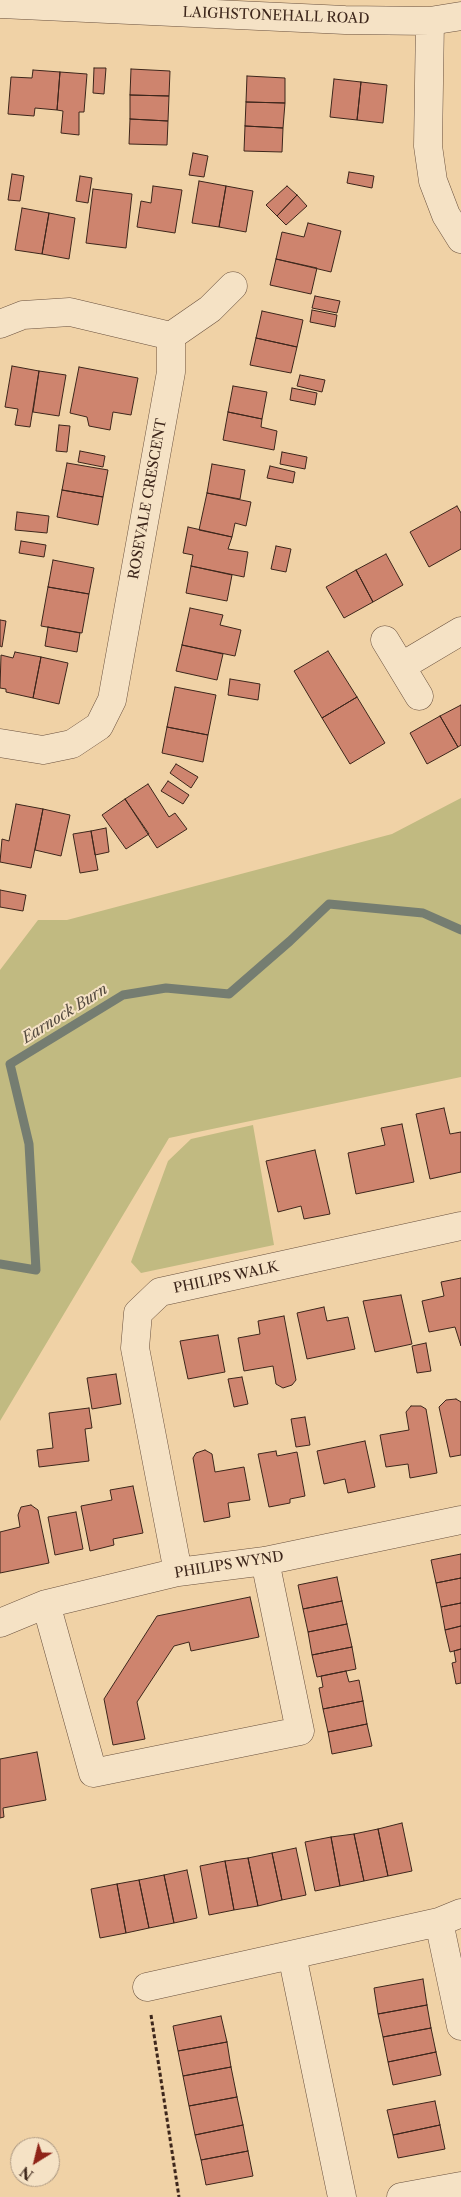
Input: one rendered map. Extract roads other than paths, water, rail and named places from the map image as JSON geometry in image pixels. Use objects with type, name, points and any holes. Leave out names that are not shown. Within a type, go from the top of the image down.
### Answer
[{"type":"street","name":"LAIGHSTONEHALL ROAD","points":[[0,4],[180,6],[345,20],[430,21],[461,16]]},
{"type":"street","points":[[430,21],[428,146],[433,180],[446,215],[461,239]]},
{"type":"street","points":[[0,324],[23,315],[70,312],[171,336],[210,309],[233,286]]},
{"type":"street","name":"ROSEVALE CRESCENT","points":[[0,743],[44,750],[72,744],[99,726],[112,700],[171,372],[171,336]]},
{"type":"street","points":[[402,666],[461,631]]},
{"type":"street","points":[[385,640],[419,696]]},
{"type":"street","name":"PHILIPS WALK","points":[[178,1572],[136,1348],[138,1313],[160,1292],[461,1226]]},
{"type":"street","name":"PHILIPS WYND","points":[[0,1623],[46,1604],[178,1572],[265,1561],[461,1520]]},
{"type":"street","points":[[46,1604],[94,1773],[300,1731],[265,1561]]},
{"type":"street","points":[[147,1987],[450,1918],[461,2026]]},
{"type":"street","points":[[292,1955],[342,2197]]},
{"type":"street","points":[[400,2197],[461,2186]]},
{"type":"waterway","name":"Earnock Burn","points":[[0,1264],[36,1270],[29,1144],[10,1064],[123,995],[166,988],[229,994],[329,904],[423,913],[461,930]]}]
